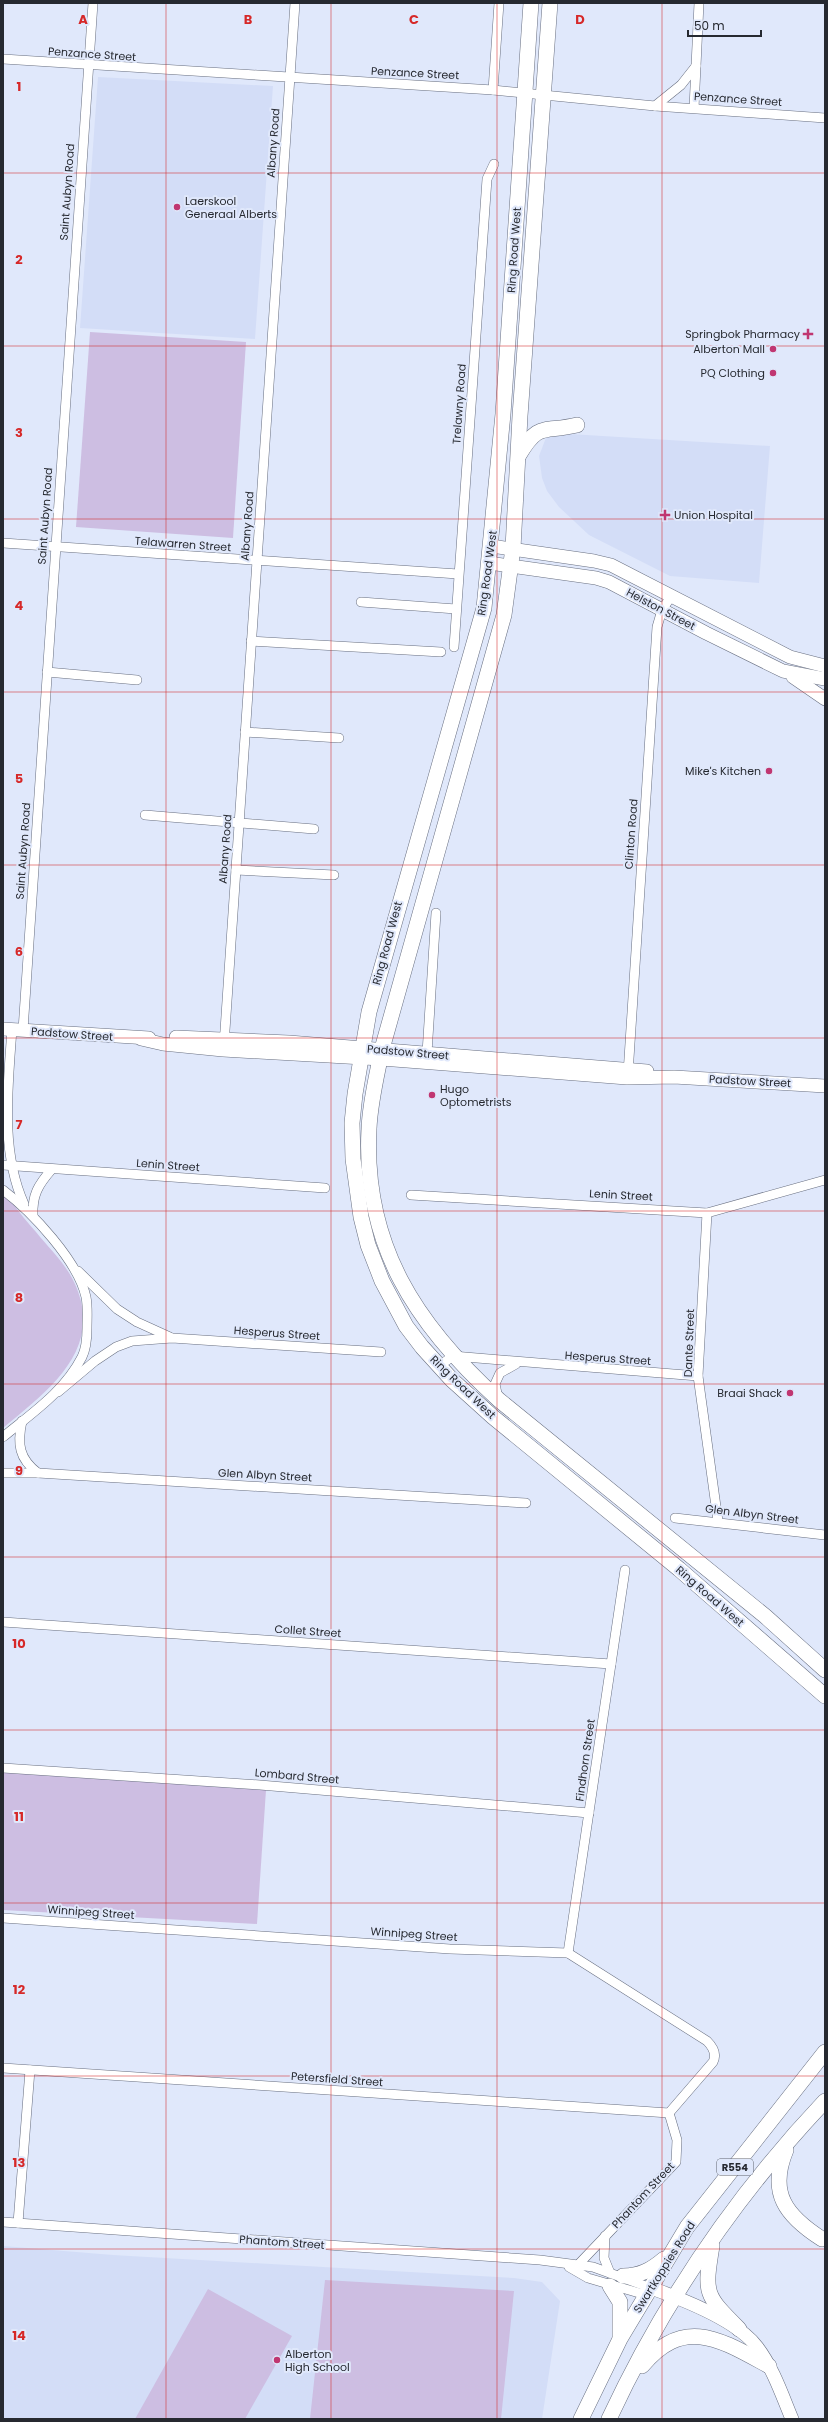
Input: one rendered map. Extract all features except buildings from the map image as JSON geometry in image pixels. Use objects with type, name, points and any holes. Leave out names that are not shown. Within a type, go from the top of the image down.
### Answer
[{"type":"main road","name":"Ring Road West","points":[[531,3],[503,414],[484,608],[472,653],[458,693],[387,943],[361,1053],[352,1123],[353,1159],[361,1217],[368,1245],[393,1302],[406,1326],[439,1366],[493,1417],[679,1569],[825,1696]]},
{"type":"main road","name":"Ring Road West","points":[[550,3],[511,566],[504,615],[382,1054],[372,1099],[369,1158],[379,1226],[392,1264],[413,1303],[453,1356],[499,1400],[765,1616],[825,1670]]},
{"type":"main road","points":[[518,457],[533,434],[549,428],[577,425]]},
{"type":"main road","points":[[810,1657],[825,1665]]},
{"type":"main road","name":"Swartkoppies Road","points":[[581,2419],[620,2339],[670,2254],[688,2227],[825,2052]]},
{"type":"main road","name":"R554","points":[[609,2419],[672,2299],[752,2187],[799,2129],[825,2101]]},
{"type":"main road","points":[[799,2129],[786,2151],[777,2179],[787,2209],[822,2239]]},
{"type":"main road","points":[[713,2242],[708,2269],[710,2295],[714,2304],[738,2329]]},
{"type":"main road","points":[[620,2339],[620,2302],[614,2278],[634,2276],[645,2272],[670,2254]]},
{"type":"main road","points":[[624,2388],[657,2349],[684,2336],[704,2336],[716,2340],[769,2366]]},
{"type":"street","name":"Saint Aubyn Road","points":[[30,1213],[6,1165],[4,1132],[47,672],[93,3]]},
{"type":"street","name":"Albany Road","points":[[224,1044],[238,821],[295,3]]},
{"type":"street","points":[[493,90],[499,3]]},
{"type":"street","points":[[694,108],[699,3]]},
{"type":"street","name":"Penzance Street","points":[[3,60],[525,92],[655,106],[825,118]]},
{"type":"street","points":[[655,106],[681,85],[696,66]]},
{"type":"street","name":"Trelawny Road","points":[[454,647],[487,179],[494,164]]},
{"type":"street","name":"Telawarren Street","points":[[3,543],[55,548],[458,574]]},
{"type":"street","name":"Helston Street","points":[[491,546],[513,548],[611,565],[672,595],[790,657],[825,666]]},
{"type":"street","name":"Helston Street","points":[[489,563],[596,578],[609,582],[783,671],[825,679]]},
{"type":"street","name":"Clinton Road","points":[[628,1073],[657,627],[662,610],[672,595]]},
{"type":"street","points":[[361,602],[456,608]]},
{"type":"street","points":[[251,641],[441,652]]},
{"type":"street","points":[[783,671],[825,698]]},
{"type":"street","points":[[47,672],[137,680]]},
{"type":"street","points":[[245,732],[339,738]]},
{"type":"street","points":[[145,815],[238,821],[314,829]]},
{"type":"street","points":[[236,870],[334,875]]},
{"type":"street","points":[[427,1053],[436,913]]},
{"type":"street","name":"Padstow Street","points":[[13,1029],[382,1054],[628,1073]]},
{"type":"street","name":"Padstow Street","points":[[382,1054],[427,1053],[674,1078],[825,1086]]},
{"type":"street","name":"Lenin Street","points":[[6,1165],[326,1188]]},
{"type":"street","points":[[30,1213],[32,1198],[36,1190],[52,1169]]},
{"type":"street","name":"Lenin Street","points":[[411,1195],[707,1212],[825,1180]]},
{"type":"street","points":[[3,1190],[30,1213],[75,1269],[86,1296],[86,1339],[82,1356],[58,1392]]},
{"type":"street","name":"Dante Street","points":[[707,1212],[698,1376],[718,1521]]},
{"type":"street","name":"Hesperus Street","points":[[75,1269],[117,1309],[137,1322],[172,1338]]},
{"type":"street","name":"Hesperus Street","points":[[3,1437],[95,1361],[116,1347],[132,1341],[172,1338],[381,1352]]},
{"type":"street","points":[[439,1366],[453,1356]]},
{"type":"street","name":"Hesperus Street","points":[[453,1356],[517,1363],[698,1376]]},
{"type":"street","points":[[499,1400],[496,1384],[500,1373],[517,1363]]},
{"type":"street","points":[[22,1421],[18,1445],[20,1453],[25,1462],[38,1474]]},
{"type":"street","name":"Glen Albyn Street","points":[[3,1473],[526,1503]]},
{"type":"street","name":"Glen Albyn Street","points":[[675,1518],[718,1521],[825,1535]]},
{"type":"street","name":"Findhorn Street","points":[[568,1953],[625,1570]]},
{"type":"street","name":"Collet Street","points":[[3,1622],[611,1664]]},
{"type":"street","name":"Lombard Street","points":[[3,1768],[267,1785],[589,1813]]},
{"type":"street","name":"Winnipeg Street","points":[[3,1918],[450,1949],[568,1953]]},
{"type":"street","points":[[568,1953],[708,2041],[712,2046],[715,2053],[713,2062],[669,2113]]},
{"type":"street","name":"Petersfield Street","points":[[3,2068],[669,2113]]},
{"type":"street","points":[[18,2223],[30,2070]]},
{"type":"street","name":"Phantom Street","points":[[575,2267],[676,2162],[677,2140],[669,2113]]},
{"type":"street","name":"Phantom Street","points":[[3,2222],[508,2257],[561,2263],[614,2278],[649,2292],[694,2307],[719,2317],[738,2329],[757,2346],[769,2366],[792,2419]]},
{"type":"street","points":[[605,2236],[604,2258],[614,2278]]},
{"type":"street","name":"Phantom Street","points":[[575,2267],[588,2278],[614,2278],[649,2292]]},
{"type":"shaded area","name":"Laerskool Generaal Alberts","points":[[98,77],[273,86],[255,339],[80,328]]},
{"type":"shaded area","points":[[90,332],[246,342],[233,538],[76,527]]},
{"type":"shaded area","name":"Union Hospital","points":[[553,433],[770,446],[759,583],[670,576],[589,535],[559,507],[547,491],[542,478],[539,456],[547,435]]},
{"type":"shaded area","points":[[3,1196],[11,1201],[26,1221],[60,1260],[72,1278],[81,1303],[83,1325],[78,1346],[69,1364],[55,1382],[39,1398],[3,1428]]},
{"type":"shaded area","points":[[3,1771],[266,1790],[257,1924],[3,1910]]},
{"type":"shaded area","name":"Alberton High School","points":[[3,2246],[113,2255],[514,2278],[542,2282],[560,2301],[542,2419],[3,2419]]},
{"type":"shaded area","points":[[325,2280],[514,2291],[501,2419],[310,2419]]},
{"type":"shaded area","points":[[208,2289],[292,2336],[245,2419],[135,2419]]},
{"type":"place","name":"Laerskool Generaal Alberts","points":[[177,207]]},
{"type":"place","name":"Springbok Pharmacy","points":[[808,334]]},
{"type":"place","name":"Alberton Mall","points":[[773,349]]},
{"type":"place","name":"PQ Clothing","points":[[773,373]]},
{"type":"place","name":"Union Hospital","points":[[665,515]]},
{"type":"place","name":"Mike's Kitchen","points":[[769,771]]},
{"type":"place","name":"Hugo Optometrists","points":[[432,1095]]},
{"type":"place","name":"Braai Shack","points":[[790,1393]]},
{"type":"place","name":"Alberton High School","points":[[277,2360]]}]
